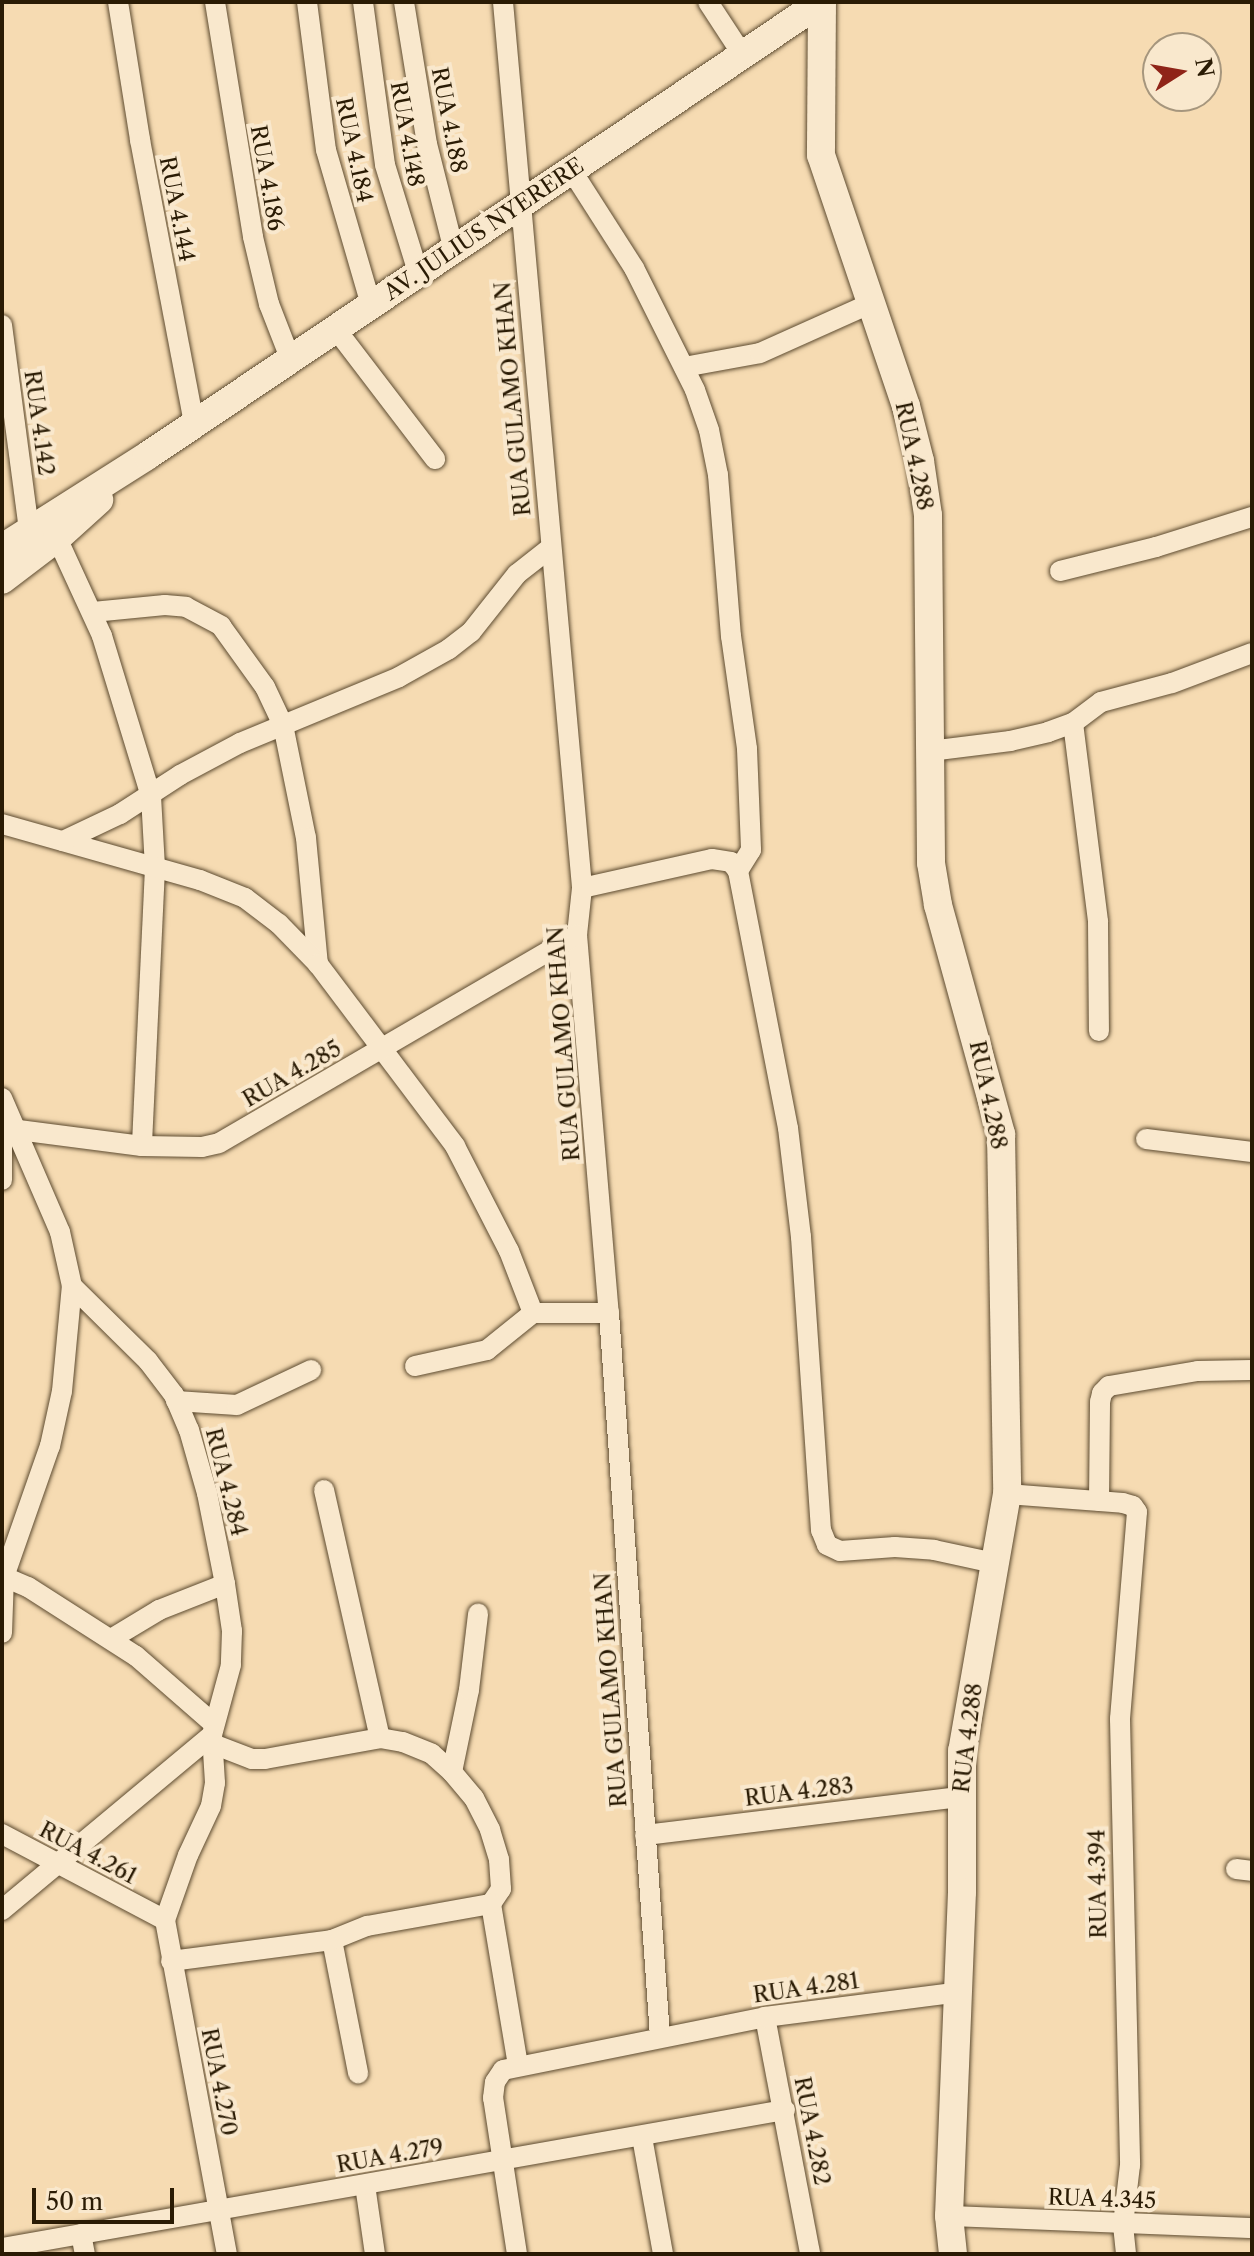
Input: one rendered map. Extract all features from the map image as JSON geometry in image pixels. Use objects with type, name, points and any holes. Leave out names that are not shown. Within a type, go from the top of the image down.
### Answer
[{"type":"street","name":"RUA 4.144","points":[[118,2],[140,140],[194,424]]},
{"type":"street","name":"RUA 4.186","points":[[215,2],[253,237],[269,304],[290,358]]},
{"type":"street","name":"RUA 4.184","points":[[307,2],[326,150],[371,305]]},
{"type":"street","name":"RUA 4.148","points":[[363,2],[385,165],[418,272]]},
{"type":"street","name":"RUA 4.188","points":[[404,2],[427,144],[453,247]]},
{"type":"street","name":"RUA GULAMO KHAN","points":[[503,2],[582,888],[577,935],[609,1313],[660,2036]]},
{"type":"street","points":[[708,2],[742,54]]},
{"type":"street","name":"AV. JULIUS NYERERE","points":[[2,548],[147,456],[453,247],[572,171],[812,5]]},
{"type":"street","name":"RUA 4.288","points":[[812,5],[821,155],[917,447],[928,515],[931,863],[938,905],[1001,1134],[1007,1494],[962,1751],[959,1992],[949,2216],[953,2254]]},
{"type":"street","points":[[572,171],[634,268],[703,411],[718,475],[731,636],[745,720],[751,850],[738,871]]},
{"type":"street","points":[[684,367],[760,353],[872,303]]},
{"type":"street","name":"RUA 4.142","points":[[2,325],[29,529]]},
{"type":"street","points":[[335,328],[435,459]]},
{"type":"street","name":"AV. JULIUS NYERERE","points":[[2,580],[57,538],[147,456]]},
{"type":"street","points":[[1060,571],[1252,517]]},
{"type":"street","points":[[57,538],[93,612],[151,796],[155,868],[142,1146]]},
{"type":"street","points":[[63,841],[151,796],[207,760],[399,677],[461,641],[517,574],[550,548]]},
{"type":"street","points":[[93,612],[165,605],[186,607],[221,626],[265,687],[283,725],[312,868],[318,964]]},
{"type":"street","points":[[930,751],[1010,741],[1073,723],[1101,702],[1172,683],[1252,653]]},
{"type":"street","points":[[1073,723],[1098,922],[1099,1031]]},
{"type":"street","points":[[2,824],[200,880],[245,898],[279,924],[318,964],[385,1049],[455,1146],[509,1251],[533,1313]]},
{"type":"street","points":[[582,888],[712,859],[731,862],[738,871],[788,1128],[801,1237],[810,1399],[824,1537],[827,1545],[840,1551],[895,1547],[934,1550],[994,1563]]},
{"type":"street","name":"RUA 4.285","points":[[6,1129],[142,1146],[202,1147],[219,1143],[577,935]]},
{"type":"street","points":[[2,1098],[6,1129],[2,1180]]},
{"type":"street","points":[[2,1633],[3,1576],[50,1446],[71,1332],[72,1286],[60,1232],[6,1129]]},
{"type":"street","points":[[1146,1139],[1252,1152]]},
{"type":"street","name":"RUA 4.284","points":[[72,1286],[148,1361],[176,1401],[189,1430],[207,1493],[232,1631],[231,1665],[213,1734],[215,1783],[211,1806],[159,1917]]},
{"type":"street","points":[[415,1366],[487,1350],[533,1313],[609,1313]]},
{"type":"street","points":[[176,1401],[237,1405],[311,1370]]},
{"type":"street","points":[[1007,1494],[1099,1501],[1100,1402],[1109,1386],[1198,1371],[1252,1370]]},
{"type":"street","points":[[324,1490],[380,1738]]},
{"type":"street","name":"RUA 4.394","points":[[1099,1501],[1133,1506],[1138,1521],[1120,1719],[1130,2165],[1123,2225],[1126,2254]]},
{"type":"street","points":[[3,1576],[111,1639],[213,1734],[252,1759],[380,1738],[403,1742],[432,1754],[474,1798],[490,1830],[499,1860],[501,1889],[491,1904],[518,2065],[503,2070],[495,2082],[493,2098],[517,2254]]},
{"type":"street","points":[[111,1639],[159,1610],[225,1584]]},
{"type":"street","points":[[452,1772],[469,1690],[478,1614]]},
{"type":"street","points":[[2,1910],[213,1734]]},
{"type":"street","name":"RUA 4.283","points":[[645,1835],[960,1797]]},
{"type":"street","name":"RUA 4.261","points":[[2,1834],[159,1917]]},
{"type":"street","points":[[171,1961],[332,1940],[367,1926],[491,1904]]},
{"type":"street","name":"RUA 4.270","points":[[159,1917],[171,1961],[227,2254]]},
{"type":"street","points":[[332,1940],[358,2073]]},
{"type":"street","name":"RUA 4.281","points":[[518,2065],[765,2017],[959,1992]]},
{"type":"street","name":"RUA 4.282","points":[[765,2017],[810,2254]]},
{"type":"street","name":"RUA 4.279","points":[[2,2248],[83,2244],[220,2210],[785,2110]]},
{"type":"street","points":[[642,2137],[663,2254]]},
{"type":"street","points":[[365,2185],[375,2254]]},
{"type":"street","name":"RUA 4.345","points":[[949,2216],[1252,2228]]}]
